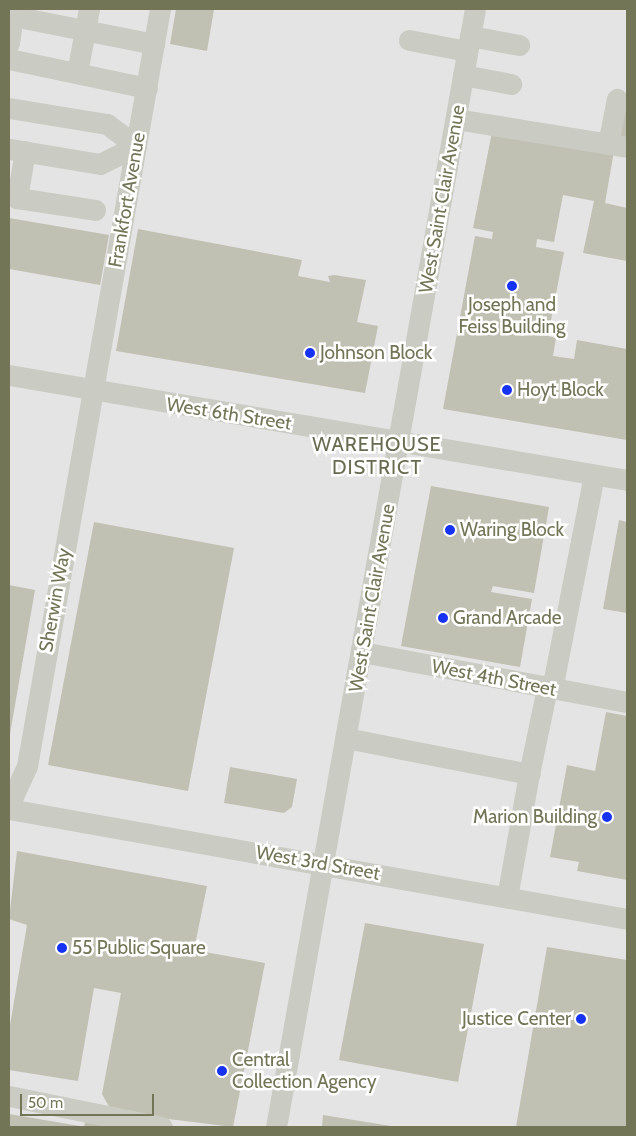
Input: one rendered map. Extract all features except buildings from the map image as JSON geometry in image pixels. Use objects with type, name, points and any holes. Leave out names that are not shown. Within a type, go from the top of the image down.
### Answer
[{"type":"street","points":[[77,73],[89,9]]},
{"type":"street","name":"Frankfort Avenue","points":[[91,391],[160,9]]},
{"type":"street","name":"West Saint Clair Avenue","points":[[276,1127],[400,442],[475,9]]},
{"type":"street","points":[[9,43],[14,12],[85,30],[154,44]]},
{"type":"street","points":[[409,40],[519,45]]},
{"type":"street","points":[[9,59],[147,88]]},
{"type":"street","points":[[463,75],[511,84]]},
{"type":"street","points":[[456,119],[617,146],[618,99]]},
{"type":"street","points":[[9,108],[107,124],[136,146],[100,164],[17,150],[17,198],[95,210]]},
{"type":"street","points":[[100,164],[107,124]]},
{"type":"street","name":"West 6th Street","points":[[9,375],[91,391],[627,480]]},
{"type":"street","name":"Sherwin Way","points":[[9,807],[27,766],[91,391]]},
{"type":"street","points":[[507,897],[529,774],[594,475]]},
{"type":"street","name":"West 4th Street","points":[[362,652],[549,689],[627,702]]},
{"type":"street","points":[[346,738],[529,774]]},
{"type":"street","name":"West 3rd Street","points":[[9,807],[627,919]]},
{"type":"street","points":[[9,1096],[162,1127]]},
{"type":"shaded area","points":[[9,9],[627,9],[627,1127],[9,1127]]},
{"type":"place","name":"Joseph and Feiss Building","points":[[512,286]]},
{"type":"place","name":"Johnson Block","points":[[310,353]]},
{"type":"place","name":"Hoyt Block","points":[[507,390]]},
{"type":"place","name":"Waring Block","points":[[450,530]]},
{"type":"place","name":"Grand Arcade","points":[[443,618]]},
{"type":"place","name":"Marion Building","points":[[607,817]]},
{"type":"place","name":"55 Public Square","points":[[62,948]]},
{"type":"place","name":"Justice Center","points":[[581,1019]]},
{"type":"place","name":"Central Collection Agency","points":[[222,1071]]},
{"type":"district","name":"WAREHOUSE DISTRICT","points":[[377,456]]}]
